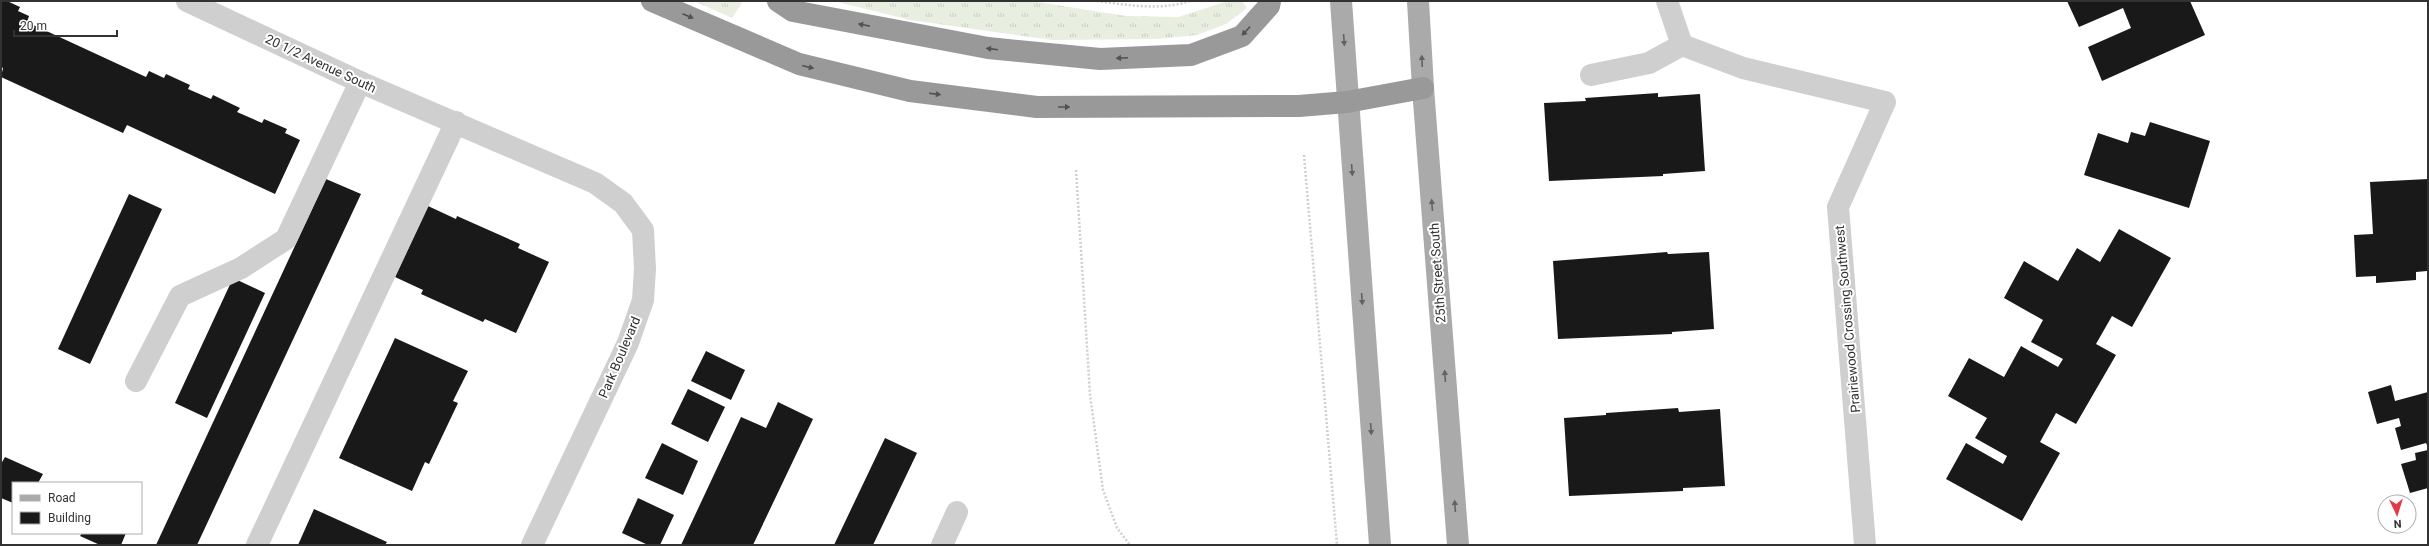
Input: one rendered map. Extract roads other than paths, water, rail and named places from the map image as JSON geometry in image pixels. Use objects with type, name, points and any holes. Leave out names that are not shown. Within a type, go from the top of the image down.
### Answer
[{"type":"highway","points":[[652,1],[799,64],[910,91],[1037,107],[1299,106],[1347,102],[1423,88]]},
{"type":"highway","points":[[778,1],[793,11],[988,48],[1100,59],[1191,55],[1242,36],[1269,6],[1270,1]]},
{"type":"main road","points":[[1341,1],[1347,102],[1380,545]]},
{"type":"main road","name":"25th Street South","points":[[1418,1],[1423,88],[1458,545]]},
{"type":"street","name":"20 1/2 Avenue South","points":[[187,1],[360,82],[456,122]]},
{"type":"street","points":[[1591,75],[1649,63],[1682,45],[1667,1]]},
{"type":"street","name":"Prairiewood Crossing Southwest","points":[[1682,45],[1743,68],[1886,102],[1838,207],[1865,545]]},
{"type":"street","points":[[136,380],[180,296],[241,268],[286,239],[360,82]]},
{"type":"street","points":[[258,545],[456,122]]},
{"type":"street","name":"Park Boulevard","points":[[456,122],[595,182],[623,203],[643,230],[645,269],[643,300],[628,343],[532,545]]},
{"type":"street","points":[[942,545],[957,512]]}]
